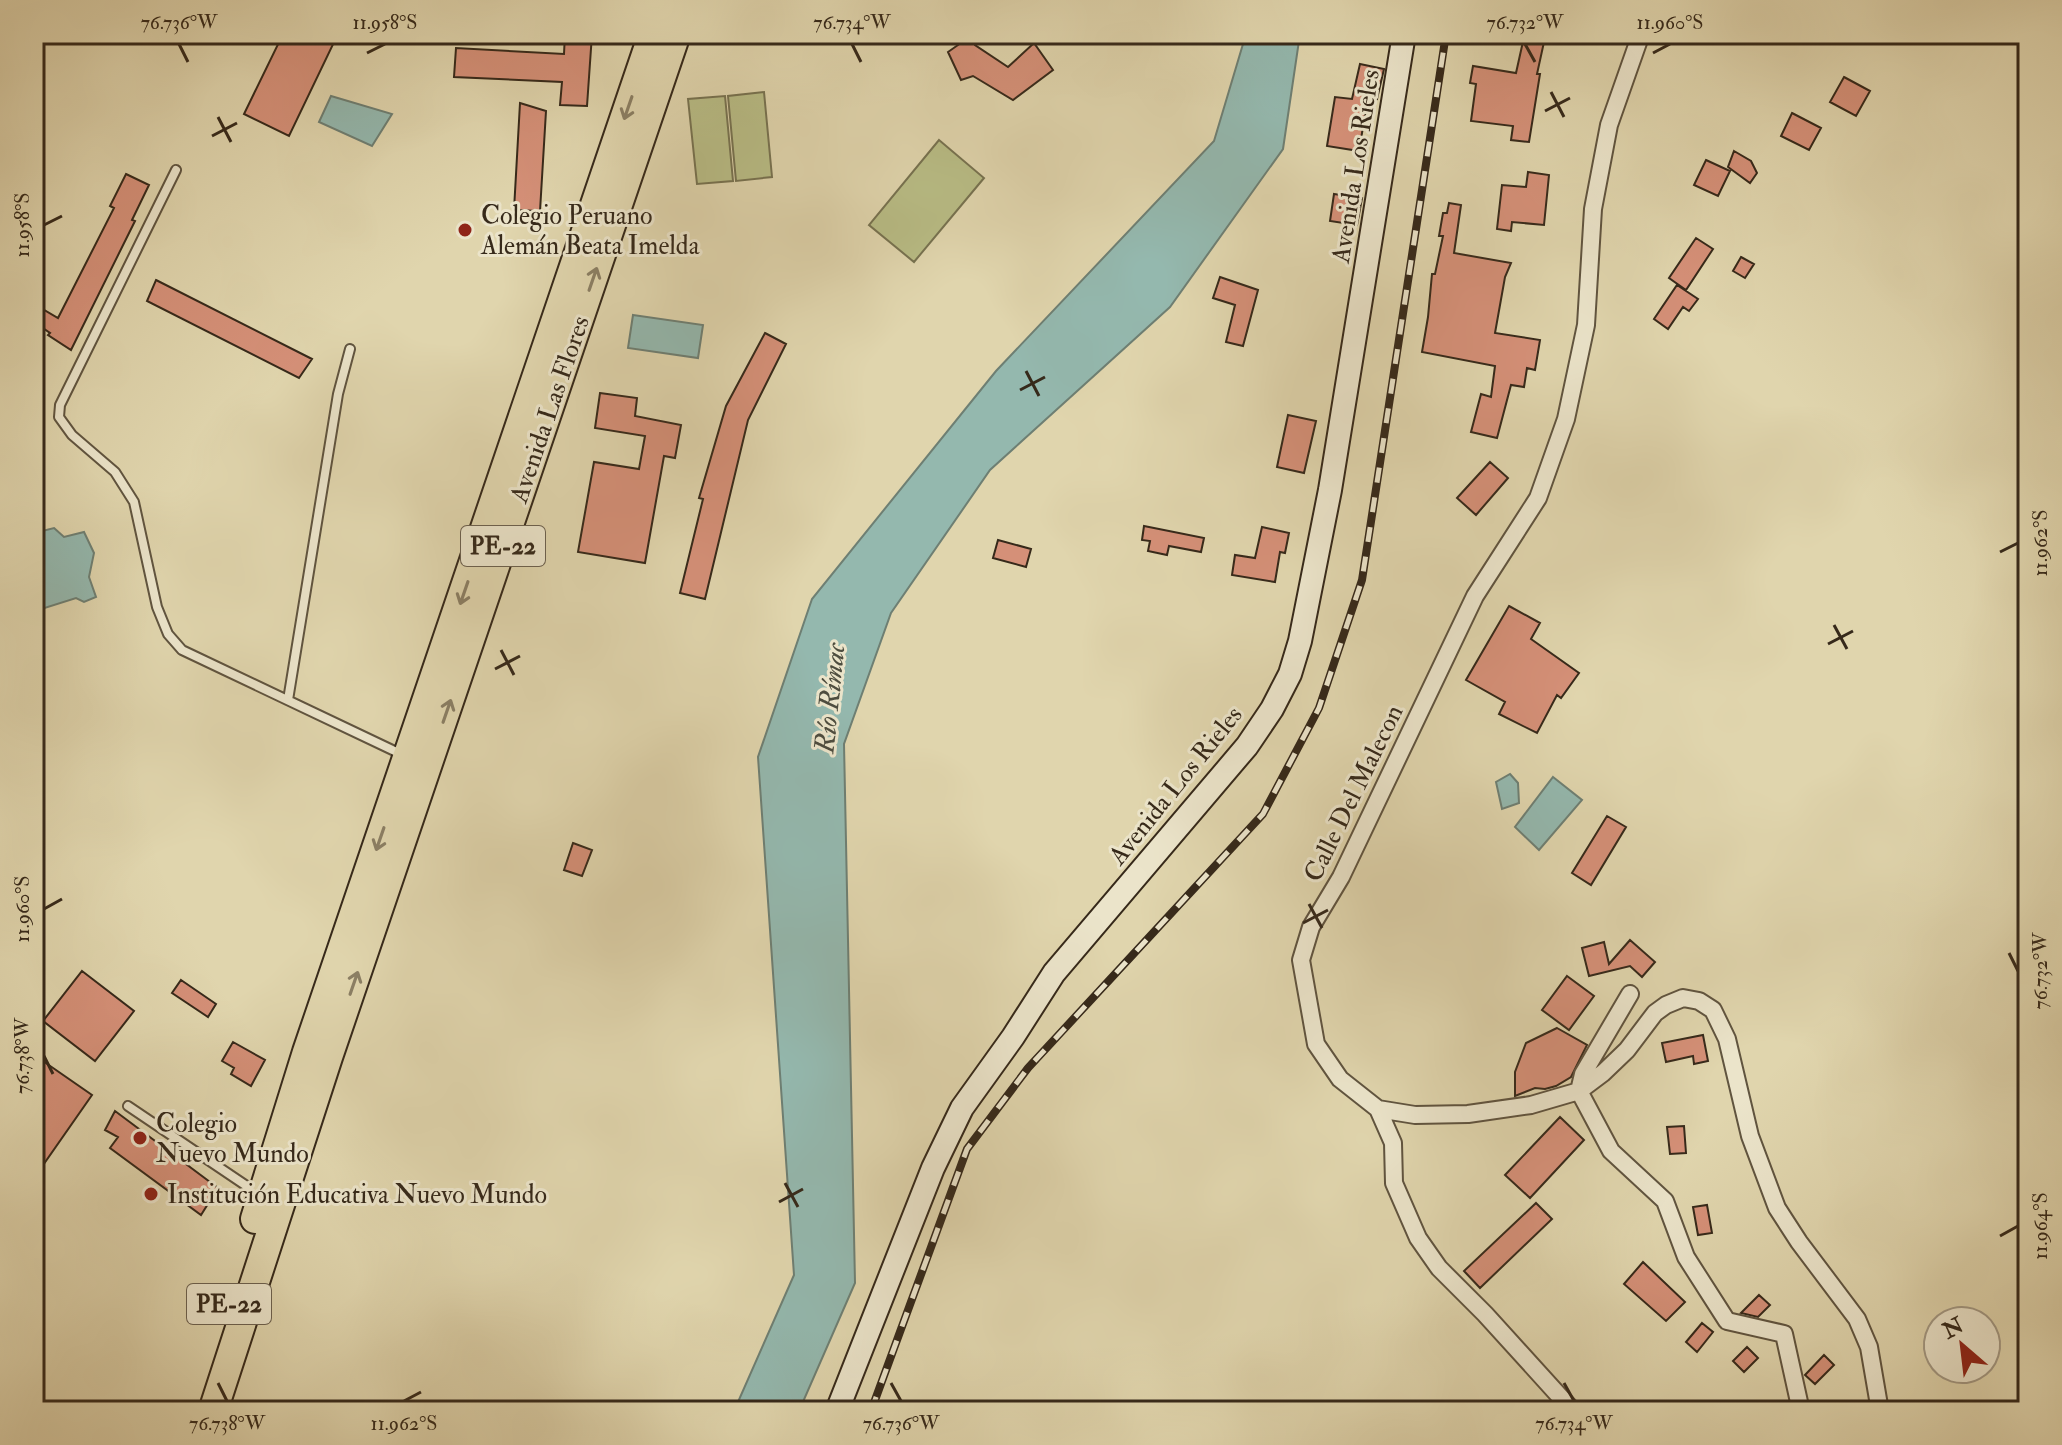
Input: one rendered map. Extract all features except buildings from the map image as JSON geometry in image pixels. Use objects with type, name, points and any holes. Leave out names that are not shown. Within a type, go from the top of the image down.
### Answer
[{"type":"highway","name":"Avenida Las Flores","points":[[554,362],[653,34]]},
{"type":"highway","name":"Avenida Las Flores","points":[[271,1203],[318,1055],[554,362],[676,34]]},
{"type":"highway","name":"PE-22","points":[[196,1411],[271,1203]]},
{"type":"highway","name":"PE-22","points":[[213,1411],[271,1203]]},
{"type":"street","name":"Avenida Los Rieles","points":[[837,1411],[933,1168],[962,1108],[1054,973],[1247,746],[1272,709],[1290,674],[1330,490],[1404,34]]},
{"type":"street","name":"Calle Del Malecon","points":[[1579,1091],[1531,1105],[1468,1114],[1415,1115],[1378,1109],[1340,1079],[1316,1044],[1301,960],[1311,927],[1341,877],[1475,596],[1538,498],[1566,419],[1586,325],[1593,209],[1609,125],[1641,34]]},
{"type":"street","points":[[1630,994],[1587,1067],[1579,1091],[1611,1151],[1665,1201],[1686,1257],[1727,1321],[1784,1334],[1801,1411]]},
{"type":"street","points":[[1579,1091],[1627,1050],[1655,1013],[1666,1005],[1683,998],[1699,1001],[1713,1010],[1727,1039],[1750,1136],[1777,1208],[1857,1319],[1869,1347],[1880,1411]]},
{"type":"street","points":[[1378,1109],[1393,1143],[1394,1183],[1418,1238],[1439,1268],[1573,1411]]},
{"type":"lane","points":[[176,170],[60,405],[59,417],[72,435],[115,472],[134,502],[157,607],[168,634],[182,650],[418,761]]},
{"type":"lane","points":[[288,700],[338,394],[350,349]]},
{"type":"lane","points":[[128,1106],[271,1203]]},
{"type":"green space","points":[[764,92],[772,177],[736,181],[728,96]]},
{"type":"green space","points":[[725,96],[733,181],[697,184],[688,99]]},
{"type":"green space","points":[[939,140],[984,178],[914,262],[869,225]]},
{"type":"water","name":"Río Rímac","points":[[1246,34],[1300,34],[1283,149],[1170,307],[990,470],[891,613],[844,744],[855,1283],[799,1411],[734,1411],[794,1275],[758,757],[812,599],[996,371],[1214,141]]},
{"type":"water","points":[[331,96],[392,114],[372,146],[319,122]]},
{"type":"water","points":[[633,315],[703,325],[698,358],[628,348]]},
{"type":"water","points":[[54,528],[64,537],[84,532],[94,553],[89,577],[96,597],[84,602],[76,598],[38,610],[34,622],[34,533]]},
{"type":"water","points":[[1510,774],[1518,783],[1519,803],[1502,809],[1496,782]]},
{"type":"water","points":[[1553,777],[1582,800],[1539,850],[1515,827]]},
{"type":"railway","points":[[871,1411],[967,1149],[1028,1068],[1263,814],[1319,708],[1362,580],[1446,34]]},
{"type":"place","name":"Colegio Peruano Alemán Beata Imelda","points":[[465,230]]},
{"type":"place","name":"Colegio Nuevo Mundo","points":[[140,1138]]},
{"type":"place","name":"Institución Educativa Nuevo Mundo","points":[[151,1194]]}]
